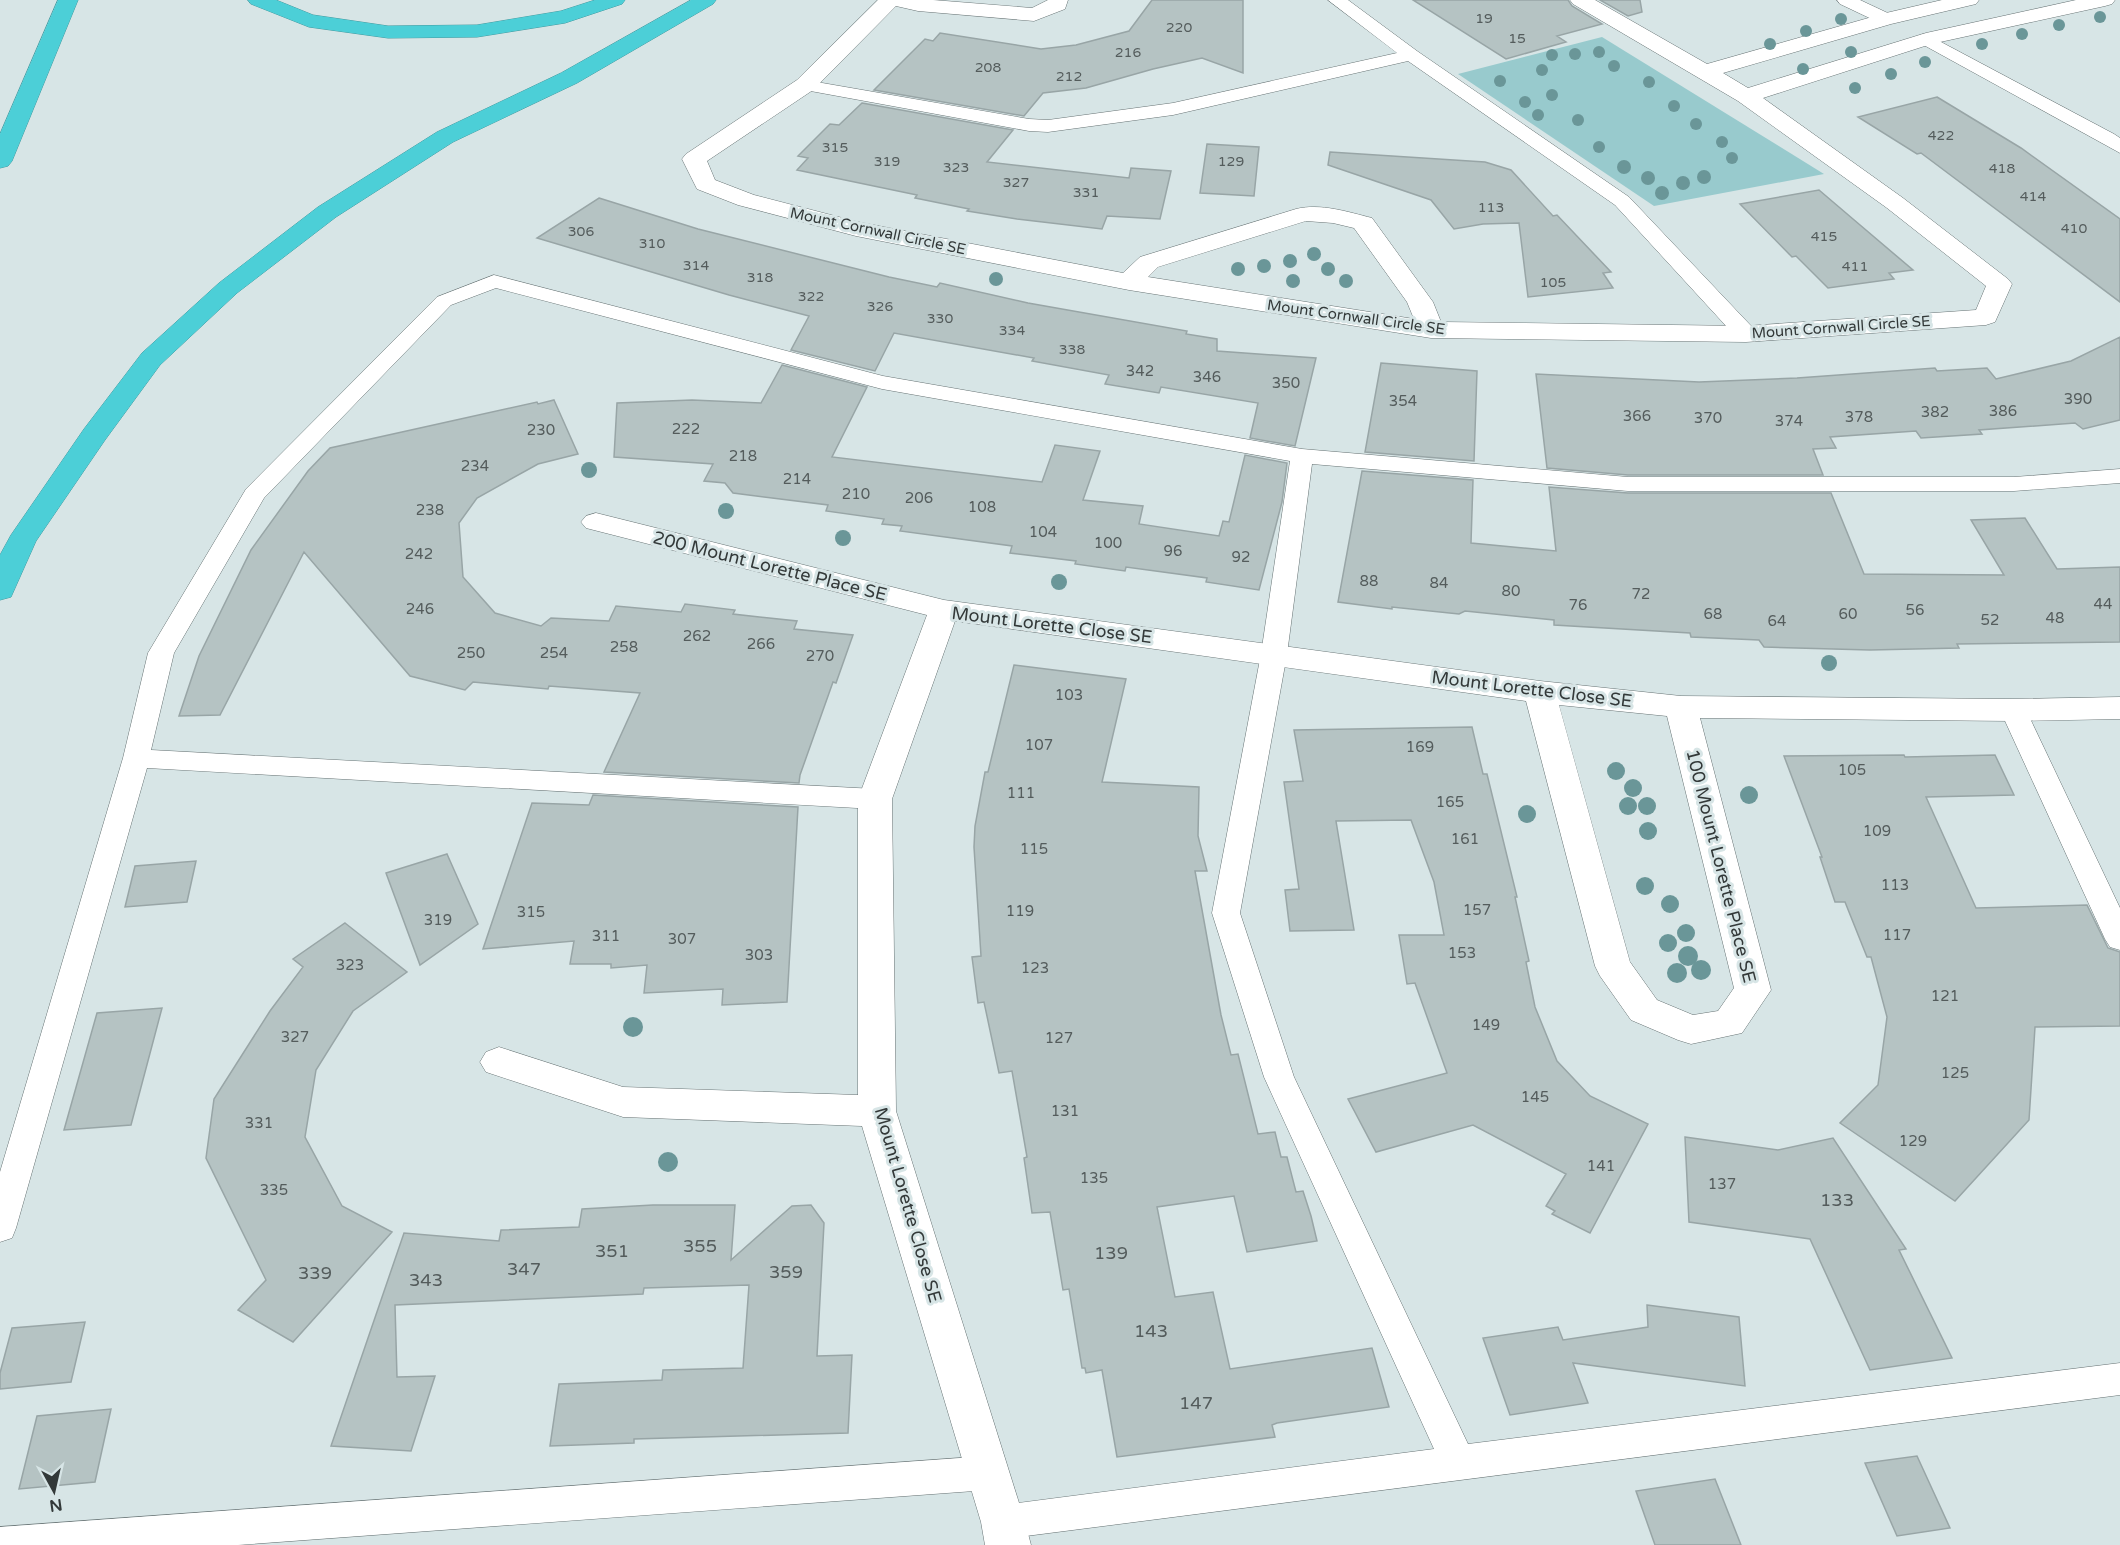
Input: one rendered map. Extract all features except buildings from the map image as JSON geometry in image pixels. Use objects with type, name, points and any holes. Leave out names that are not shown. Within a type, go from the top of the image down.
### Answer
[{"type":"highway","points":[[0,160],[68,0]]},
{"type":"highway","points":[[258,0],[309,21],[388,32],[477,31],[565,17],[615,0]]},
{"type":"highway","points":[[0,590],[21,541],[94,435],[144,369],[228,288],[327,212],[445,137],[569,78],[706,0]]},
{"type":"street","name":"Mount Cornwall Circle SE","points":[[890,0],[805,85],[694,159],[705,184],[746,200],[855,229],[1129,282],[1431,330],[1746,333],[1986,317],[1999,284],[1895,203],[1746,96],[1580,0]]},
{"type":"street","points":[[899,0],[918,4],[1034,15],[1059,5],[1058,0]]},
{"type":"street","points":[[1704,72],[1886,19],[1970,0]]},
{"type":"street","points":[[1746,96],[1926,39],[2105,0]]},
{"type":"street","points":[[1886,19],[1926,39]]},
{"type":"street","points":[[1129,282],[1149,262],[1305,214],[1332,216],[1363,223],[1420,302],[1431,330]]},
{"type":"street","name":"200 Mount Lorette Place SE","points":[[596,522],[944,610]]},
{"type":"street","name":"Mount Lorette Close SE","points":[[1006,1533],[877,1111],[875,799],[944,610],[1540,692],[1681,707],[2013,710],[2120,708]]},
{"type":"street","name":"100 Mount Lorette Place SE","points":[[1540,692],[1613,966],[1644,1010],[1691,1030],[1729,1023],[1754,990],[1681,707]]},
{"type":"street","points":[[500,1062],[622,1102],[877,1111]]},
{"type":"lane","points":[[1337,0],[1411,55],[1622,201],[1746,333]]},
{"type":"lane","points":[[1846,0],[1886,19]]},
{"type":"lane","points":[[1926,39],[2120,147]]},
{"type":"lane","points":[[805,85],[1029,125],[1048,126],[1173,109],[1411,55]]},
{"type":"lane","points":[[0,1228],[136,758],[161,653],[254,494],[444,301],[494,282],[882,382],[1302,456],[1628,484],[2014,484],[2120,476]]},
{"type":"lane","points":[[1302,456],[1274,654],[1226,913],[1279,1077],[1458,1462]]},
{"type":"lane","points":[[2013,710],[2120,939]]},
{"type":"lane","points":[[136,758],[875,799]]},
{"type":"lane","points":[[1006,1533],[1458,1462],[2120,1379]]},
{"type":"lane","points":[[0,1545],[988,1473]]},
{"type":"shaded area","points":[[1602,37],[1824,174],[1654,206],[1458,74]]}]
